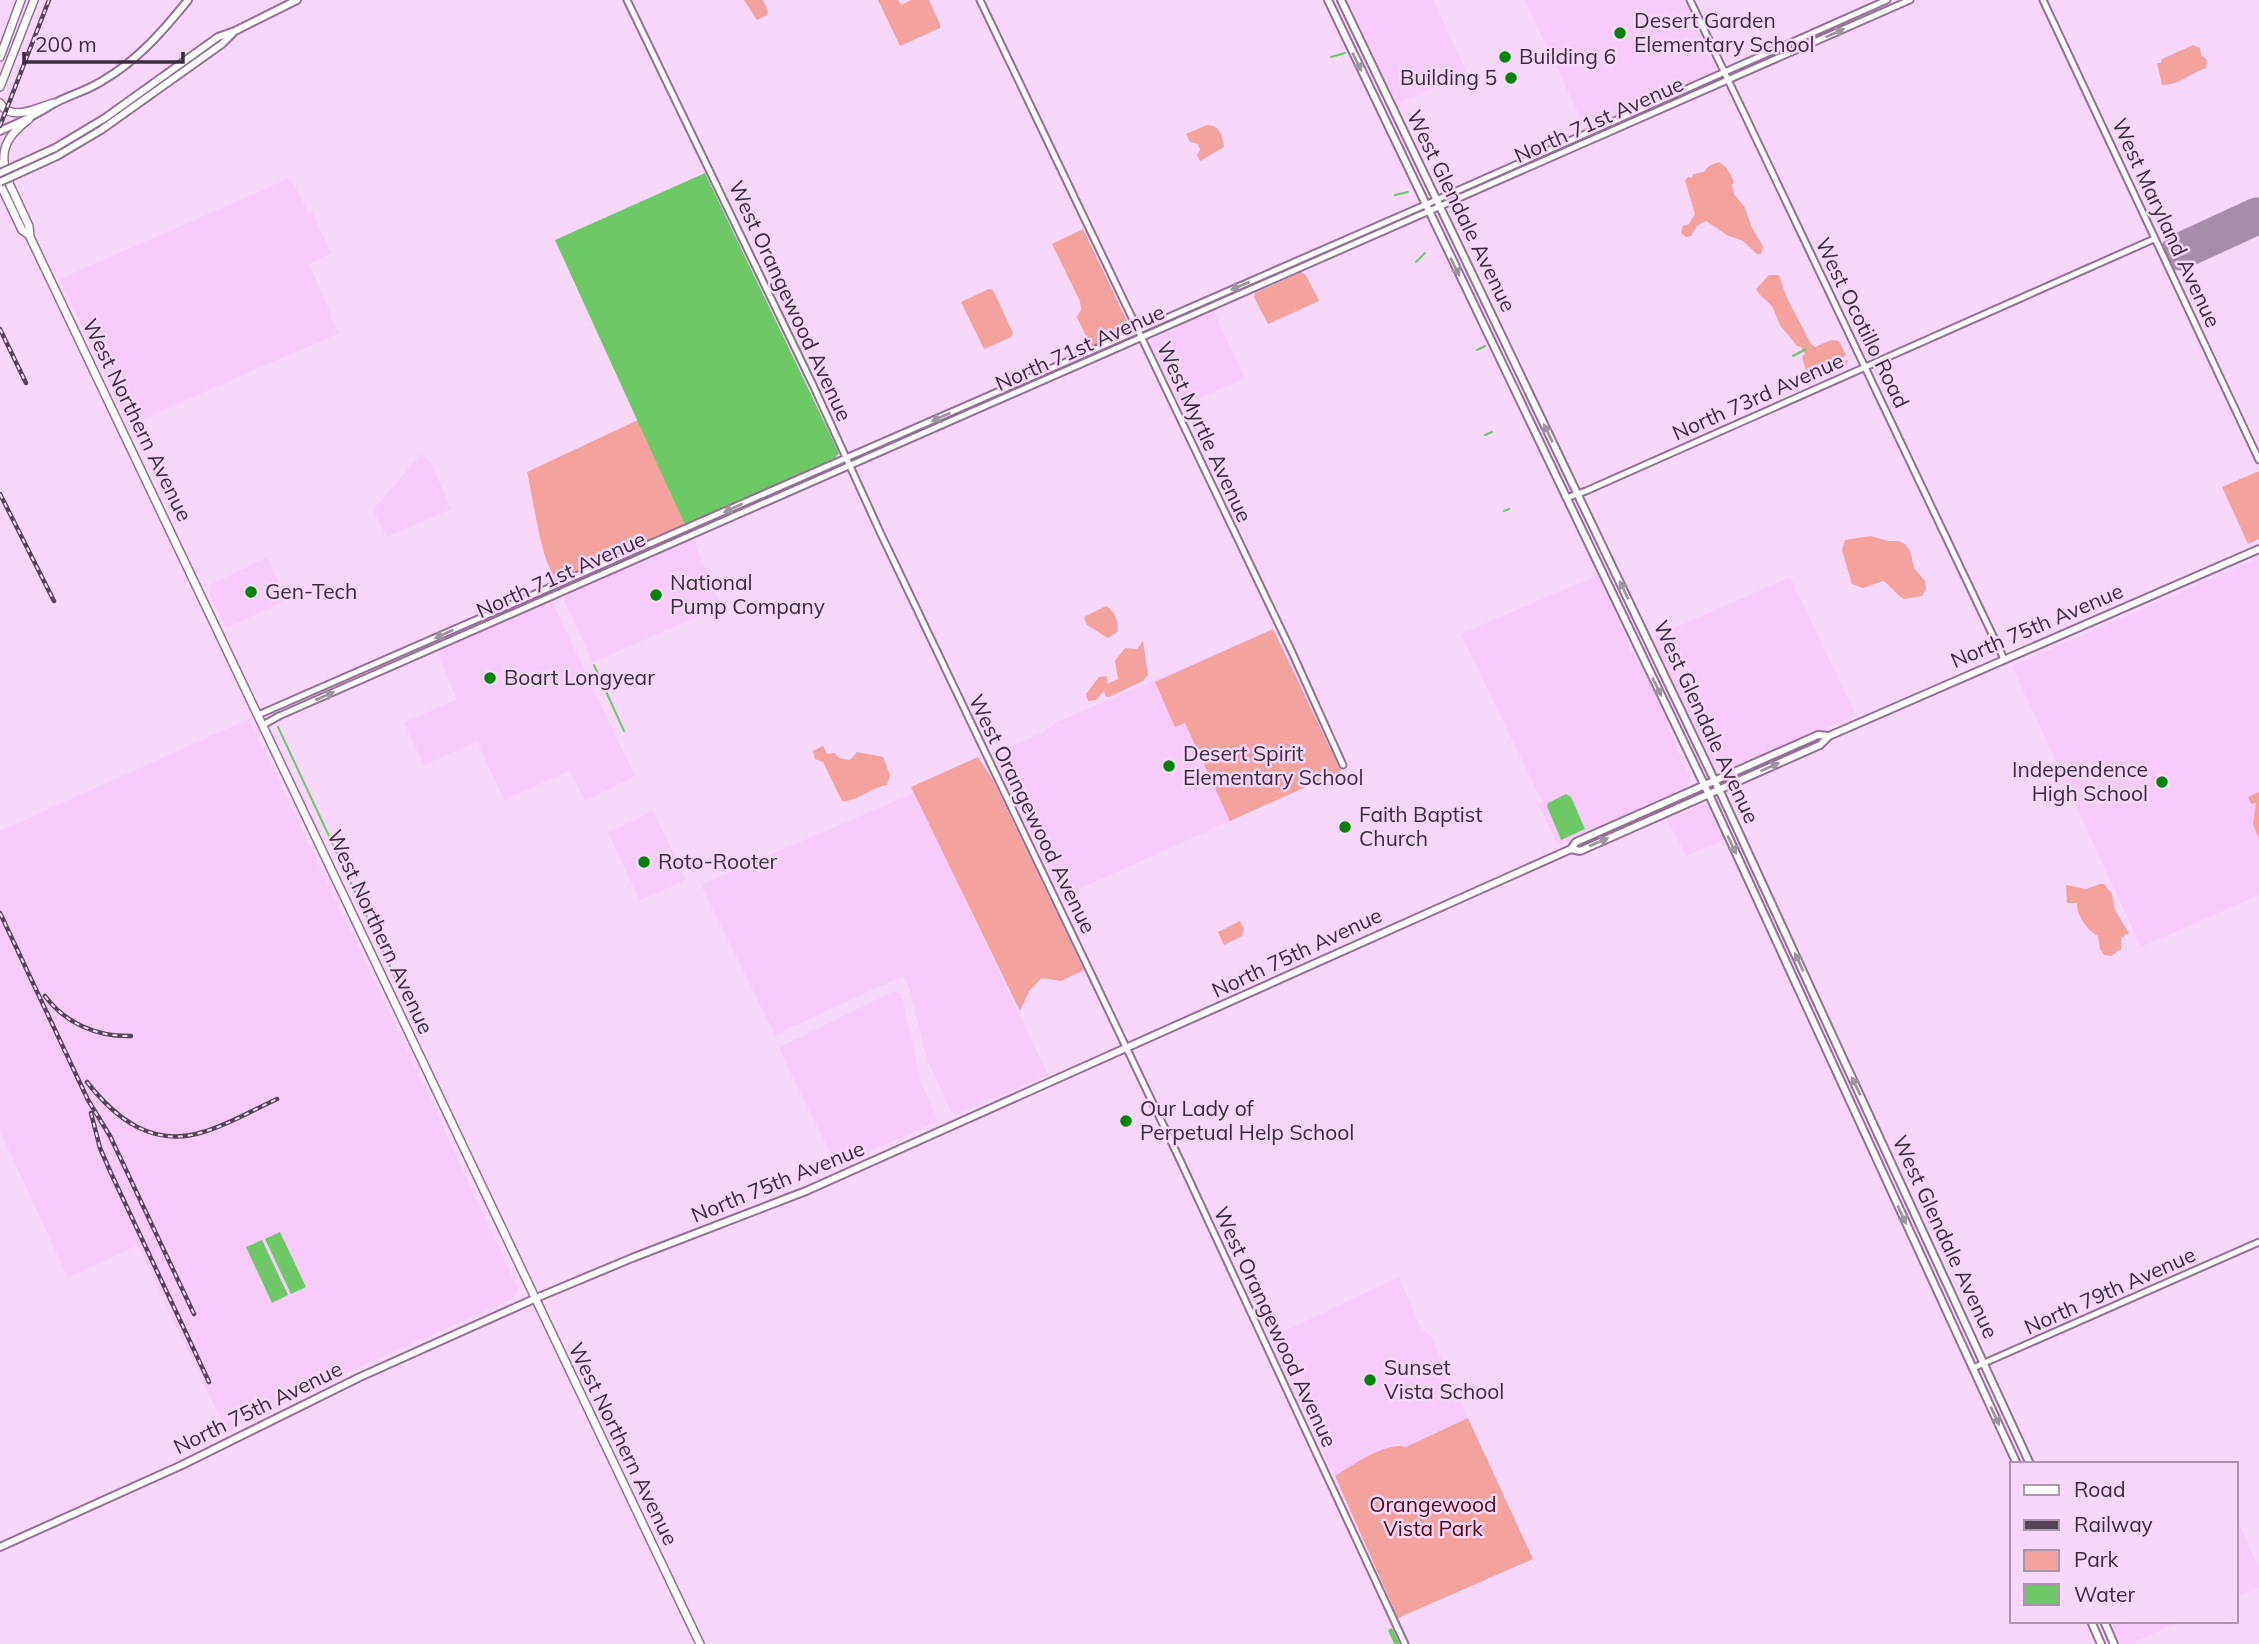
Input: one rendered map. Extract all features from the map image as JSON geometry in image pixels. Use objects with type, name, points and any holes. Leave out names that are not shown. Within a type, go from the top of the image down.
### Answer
[{"type":"main road","points":[[0,57],[22,0]]},
{"type":"main road","points":[[0,88],[34,0]]},
{"type":"main road","points":[[0,103],[6,111],[17,114],[54,103],[95,86],[130,62],[161,32],[188,0]]},
{"type":"main road","points":[[0,183],[56,152],[218,37],[297,0]]},
{"type":"main road","name":"West Glendale Avenue","points":[[1328,0],[1709,794],[2016,1462]]},
{"type":"main road","name":"West Glendale Avenue","points":[[1341,0],[1715,781],[2029,1462]]},
{"type":"main road","points":[[271,1],[276,10]]},
{"type":"main road","points":[[10,185],[4,159],[5,148],[13,132],[54,103]]},
{"type":"main road","points":[[0,131],[29,119]]},
{"type":"main road","points":[[0,173],[56,152]]},
{"type":"main road","name":"West Northern Avenue","points":[[0,164],[29,226],[29,235],[700,1644]]},
{"type":"main road","name":"West Northern Avenue","points":[[0,183],[22,230],[29,235]]},
{"type":"main road","name":"North 75th Avenue","points":[[1571,849],[1580,850],[1719,790],[1820,745],[1829,736],[2259,549]]},
{"type":"main road","name":"North 75th Avenue","points":[[0,1547],[182,1465],[360,1377],[534,1299],[632,1258],[806,1192],[1571,849],[1576,842],[1818,735],[1829,736]]},
{"type":"main road","points":[[2092,1623],[2101,1644]]},
{"type":"main road","points":[[2105,1623],[2114,1644]]},
{"type":"street","name":"West Orangewood Avenue","points":[[627,0],[1180,1160],[1405,1644]]},
{"type":"street","name":"West Myrtle Avenue","points":[[980,0],[1291,650],[1343,765]]},
{"type":"street","name":"West Ocotillo Road","points":[[1690,0],[2004,659]]},
{"type":"street","name":"North 71st Avenue","points":[[263,725],[271,719],[1142,338],[1427,209],[1436,200],[1887,0]]},
{"type":"street","name":"North 71st Avenue","points":[[258,715],[1138,330],[1427,209],[1440,208],[1910,0]]},
{"type":"street","name":"West Maryland Avenue","points":[[2043,0],[2259,460]]},
{"type":"street","name":"North 73rd Avenue","points":[[1566,498],[2154,239]]},
{"type":"street","points":[[981,399],[985,407]]},
{"type":"street","points":[[618,558],[621,566]]},
{"type":"street","points":[[501,609],[505,617]]},
{"type":"street","name":"North 79th Avenue","points":[[1973,1368],[2259,1242]]},
{"type":"shaded area","points":[[1347,0],[1433,0],[1467,73],[1397,104]]},
{"type":"shaded area","name":"Desert Garden Elementary School","points":[[1525,0],[1684,0],[1715,72],[1586,130]]},
{"type":"shaded area","points":[[290,178],[309,213],[312,212],[331,253],[309,264],[339,333],[129,425],[60,279]]},
{"type":"shaded area","points":[[2254,197],[2259,208],[2259,225],[2174,262],[2163,237]]},
{"type":"shaded area","points":[[1213,310],[1245,378],[1181,406],[1153,348],[1152,340]]},
{"type":"shaded area","points":[[421,454],[431,462],[451,509],[387,537],[373,510]]},
{"type":"shaded area","points":[[692,538],[722,606],[593,662],[564,600],[566,594]]},
{"type":"shaded area","points":[[267,557],[287,600],[226,628],[209,588],[212,584]]},
{"type":"shaded area","name":"Independence High School","points":[[2259,558],[2259,895],[2141,947],[2012,666]]},
{"type":"shaded area","points":[[1598,575],[1631,651],[1661,707],[1691,780],[1687,786],[1558,845],[1538,804],[1542,801],[1461,634]]},
{"type":"shaded area","points":[[1790,577],[1856,715],[1793,743],[1720,770],[1713,765],[1652,638]]},
{"type":"shaded area","points":[[547,603],[553,604],[635,776],[585,801],[570,770],[504,800],[477,742],[424,765],[404,723],[457,699],[439,657],[440,649]]},
{"type":"shaded area","name":"Desert Spirit Elementary School","points":[[1273,629],[1341,771],[1061,897],[995,759],[999,752],[1041,733],[1057,722]]},
{"type":"shaded area","points":[[249,719],[519,1291],[512,1299],[337,1377],[228,1431],[138,1245],[68,1278],[0,1131],[0,831]]},
{"type":"shaded area","points":[[914,793],[1048,1075],[956,1114],[951,1112],[928,1061],[904,975],[775,1035],[703,889],[703,884],[707,882]]},
{"type":"shaded area","points":[[1705,804],[1710,808],[1724,840],[1686,856],[1667,819]]},
{"type":"shaded area","points":[[653,811],[685,878],[682,882],[640,900],[608,833]]},
{"type":"shaded area","points":[[894,991],[901,994],[921,1082],[936,1116],[936,1122],[837,1166],[780,1047]]},
{"type":"shaded area","name":"Sunset Vista School","points":[[1399,1277],[1421,1329],[1431,1336],[1468,1418],[1406,1447],[1398,1444],[1389,1447],[1335,1476],[1271,1343],[1272,1337]]},
{"type":"shaded area","points":[[2238,1521],[2259,1568],[2259,1587],[2238,1596]]},
{"type":"shaded area","points":[[2110,1623],[2177,1623],[2130,1644],[2120,1644]]},
{"type":"green space","points":[[744,0],[763,0],[767,15],[757,20]]},
{"type":"green space","points":[[878,0],[898,0],[901,5],[911,0],[929,0],[940,28],[900,46]]},
{"type":"green space","points":[[2193,45],[2200,48],[2201,55],[2207,60],[2206,68],[2174,83],[2162,85],[2157,63]]},
{"type":"green space","points":[[1207,125],[1215,126],[1220,132],[1224,147],[1200,161],[1197,155],[1200,150],[1198,144],[1190,142],[1186,134]]},
{"type":"green space","points":[[1719,162],[1726,167],[1734,181],[1734,194],[1745,208],[1752,228],[1763,246],[1761,254],[1706,221],[1697,226],[1691,236],[1686,237],[1681,233],[1683,226],[1689,224],[1695,214],[1685,180]]},
{"type":"green space","points":[[1083,229],[1129,325],[1124,332],[1091,347],[1077,317],[1081,310],[1080,301],[1052,244]]},
{"type":"green space","points":[[1301,272],[1306,275],[1319,301],[1268,324],[1254,297],[1255,293]]},
{"type":"green space","points":[[1769,275],[1779,275],[1786,296],[1811,344],[1815,347],[1831,340],[1839,341],[1846,355],[1842,359],[1848,360],[1846,366],[1812,377],[1807,374],[1802,357],[1805,354],[1801,347],[1797,346],[1780,325],[1772,306],[1756,289]]},
{"type":"green space","points":[[989,289],[993,290],[1013,333],[1011,337],[984,349],[961,302]]},
{"type":"green space","points":[[638,420],[685,525],[557,579],[546,560],[527,472]]},
{"type":"green space","points":[[2259,471],[2259,539],[2248,544],[2222,487]]},
{"type":"green space","points":[[1871,536],[1905,544],[1910,551],[1914,568],[1925,581],[1926,589],[1922,596],[1904,599],[1883,581],[1863,588],[1852,584],[1842,550],[1845,540]]},
{"type":"green space","points":[[1106,606],[1116,617],[1117,624],[1117,632],[1108,638],[1087,625],[1084,617]]},
{"type":"green space","points":[[1273,629],[1341,771],[1230,821],[1185,723],[1175,727],[1155,682]]},
{"type":"green space","points":[[1143,641],[1148,675],[1143,681],[1109,697],[1105,696],[1104,691],[1096,700],[1088,701],[1086,694],[1099,677],[1107,676],[1107,684],[1118,679],[1115,661],[1125,648],[1137,649]]},
{"type":"green space","points":[[823,746],[827,754],[835,753],[839,758],[850,760],[857,752],[883,757],[890,775],[887,785],[842,801],[823,762],[815,759],[813,751]]},
{"type":"green space","points":[[978,757],[993,780],[1084,970],[1061,981],[1042,978],[1029,991],[1020,1011],[911,787]]},
{"type":"green space","points":[[2259,792],[2259,839],[2253,824],[2256,803],[2251,804],[2248,797]]},
{"type":"green space","points":[[2104,884],[2112,894],[2115,910],[2129,933],[2121,938],[2121,949],[2111,956],[2104,955],[2100,949],[2098,936],[2083,921],[2077,903],[2067,903],[2066,885],[2086,889]]},
{"type":"green space","points":[[1240,921],[1244,929],[1242,936],[1224,945],[1218,932]]},
{"type":"green space","name":"Orangewood Vista Park","points":[[1468,1418],[1533,1559],[1398,1618],[1335,1476],[1379,1451],[1398,1446],[1406,1447]]},
{"type":"water","points":[[705,173],[839,453],[835,458],[685,525],[555,240]]},
{"type":"water","points":[[1566,794],[1571,797],[1585,829],[1561,840],[1547,806]]},
{"type":"water","points":[[280,1232],[306,1287],[291,1294],[265,1239]]},
{"type":"water","points":[[262,1240],[288,1295],[272,1303],[246,1247]]},
{"type":"waterway","points":[[1331,57],[1345,53]]},
{"type":"waterway","points":[[1395,195],[1408,192]]},
{"type":"waterway","points":[[1416,262],[1425,253]]},
{"type":"waterway","points":[[1477,350],[1485,346]]},
{"type":"waterway","points":[[1793,356],[1806,349]]},
{"type":"waterway","points":[[1485,435],[1492,432]]},
{"type":"waterway","points":[[1504,511],[1509,509]]},
{"type":"waterway","points":[[594,665],[624,731]]},
{"type":"waterway","points":[[278,727],[401,990]]},
{"type":"waterway","points":[[1391,1631],[1397,1644]]},
{"type":"runway","points":[[2179,252],[2257,216]]},
{"type":"railway","points":[[0,126],[49,0]]},
{"type":"railway","points":[[0,329],[26,383]]},
{"type":"railway","points":[[0,494],[54,601]]},
{"type":"railway","points":[[0,913],[88,1100],[110,1136],[194,1314]]},
{"type":"railway","points":[[45,996],[62,1014],[83,1027],[106,1034],[131,1036]]},
{"type":"railway","points":[[87,1082],[110,1108],[123,1118],[137,1127],[168,1136],[185,1136],[212,1129],[277,1099]]},
{"type":"railway","points":[[91,1113],[100,1148],[110,1171],[209,1382]]},
{"type":"place","name":"Desert Garden Elementary School","points":[[1620,33]]},
{"type":"place","name":"Building 6","points":[[1505,57]]},
{"type":"place","name":"Building 5","points":[[1511,78]]},
{"type":"place","name":"Gen-Tech","points":[[251,592]]},
{"type":"place","name":"National Pump Company","points":[[656,595]]},
{"type":"place","name":"Boart Longyear","points":[[490,678]]},
{"type":"place","name":"Desert Spirit Elementary School","points":[[1169,766]]},
{"type":"place","name":"Independence High School","points":[[2162,782]]},
{"type":"place","name":"Faith Baptist Church","points":[[1345,827]]},
{"type":"place","name":"Roto-Rooter","points":[[644,862]]},
{"type":"place","name":"Our Lady of Perpetual Help School","points":[[1126,1121]]},
{"type":"place","name":"Sunset Vista School","points":[[1370,1380]]}]
